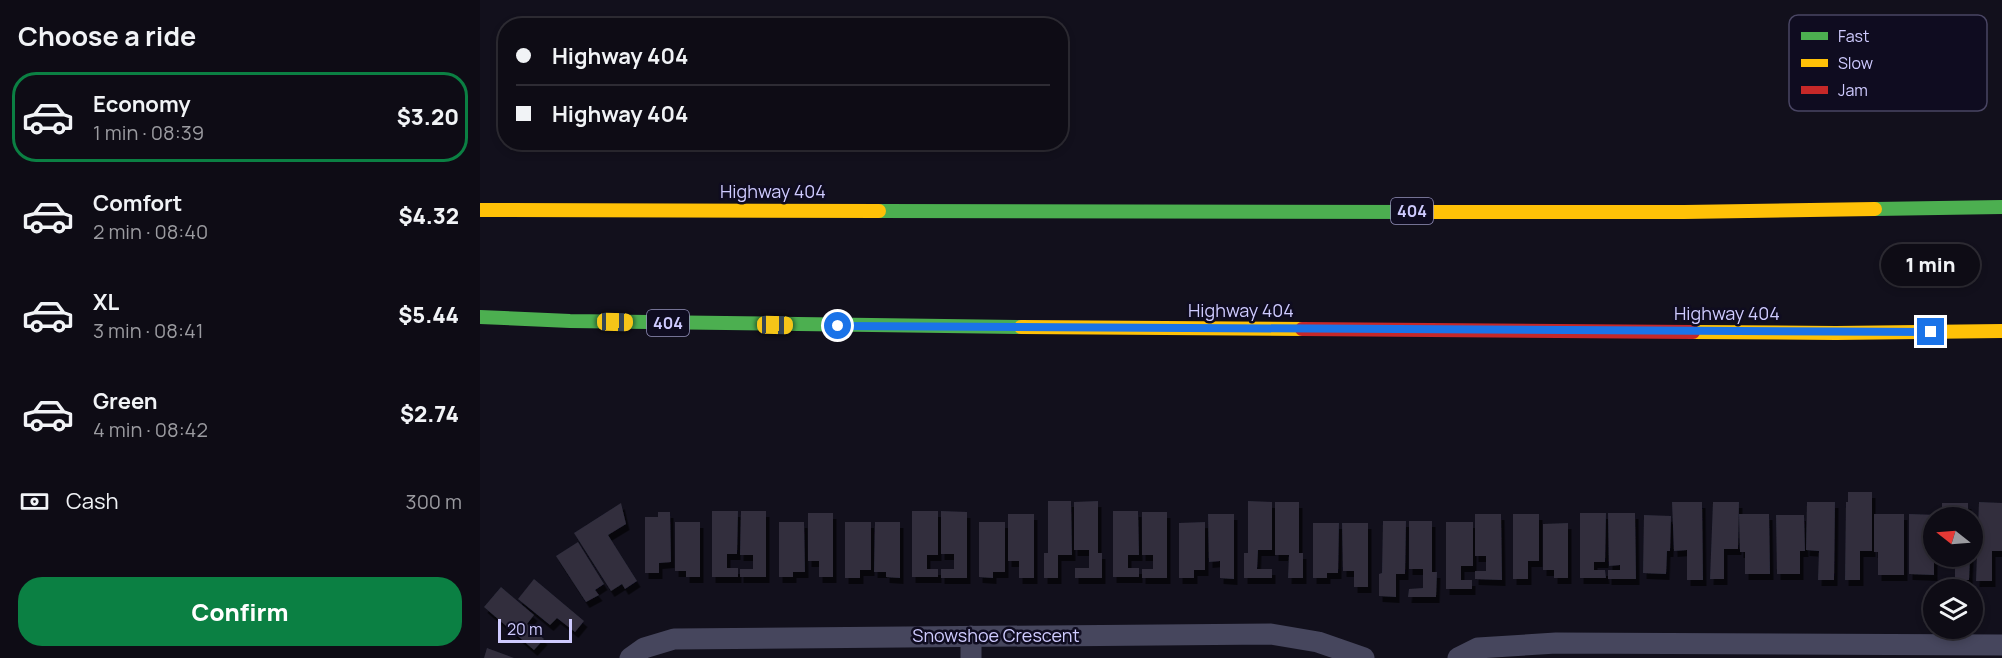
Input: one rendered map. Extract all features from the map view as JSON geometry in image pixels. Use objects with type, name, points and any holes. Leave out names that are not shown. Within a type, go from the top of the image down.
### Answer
[{"type":"highway","name":"Highway 404","points":[[480,210],[1684,212],[2002,207]]},
{"type":"highway","name":"Highway 404","points":[[480,317],[582,321],[984,327],[1824,333],[2002,331]]},
{"type":"street","name":"Snowshoe Crescent","points":[[630,658],[644,648],[674,639],[1271,634],[1318,642],[1364,658]]},
{"type":"street","points":[[971,636],[971,658]]},
{"type":"street","points":[[1458,658],[1478,648],[1556,643],[2002,645]]},
{"type":"building","points":[[1848,492],[1872,492],[1872,551],[1860,551],[1860,580],[1845,580]]},
{"type":"building","points":[[1048,501],[1071,501],[1072,555],[1058,555],[1058,578],[1044,578],[1044,553],[1048,553]]},
{"type":"building","points":[[1098,501],[1098,553],[1102,553],[1102,578],[1075,578],[1075,568],[1089,568],[1089,550],[1074,550],[1074,502]]},
{"type":"building","points":[[1248,501],[1272,502],[1272,550],[1258,550],[1257,569],[1272,569],[1272,578],[1244,578],[1244,553],[1248,553]]},
{"type":"building","points":[[1275,502],[1299,502],[1299,553],[1303,553],[1303,578],[1288,578],[1289,555],[1275,555]]},
{"type":"building","points":[[1672,502],[1702,502],[1703,580],[1687,580],[1687,550],[1674,551]]},
{"type":"building","points":[[1713,502],[1739,502],[1738,549],[1724,549],[1724,579],[1710,579]]},
{"type":"building","points":[[1807,502],[1835,502],[1834,580],[1818,580],[1819,551],[1806,550]]},
{"type":"building","points":[[1979,502],[2002,503],[2002,551],[1992,551],[1992,581],[1976,579],[1977,567],[1983,567],[1983,507],[1979,507]]},
{"type":"building","points":[[621,503],[626,524],[608,535],[637,581],[625,589],[622,584],[611,591],[574,533]]},
{"type":"building","points":[[1942,503],[1968,503],[1968,507],[1942,507]]},
{"type":"building","points":[[712,511],[738,511],[737,554],[727,554],[727,568],[738,568],[738,577],[712,577]]},
{"type":"building","points":[[741,511],[766,511],[766,577],[740,577],[740,569],[753,569],[753,555],[740,555]]},
{"type":"building","points":[[912,511],[938,511],[938,555],[927,555],[927,569],[938,569],[938,577],[912,577]]},
{"type":"building","points":[[941,511],[967,512],[967,578],[941,578],[941,569],[954,569],[954,554],[941,554]]},
{"type":"building","points":[[1113,511],[1138,511],[1139,555],[1128,555],[1128,568],[1139,568],[1139,577],[1113,577]]},
{"type":"building","points":[[658,512],[670,512],[671,562],[659,563],[659,573],[645,573],[645,517],[658,517]]},
{"type":"building","points":[[1142,512],[1167,512],[1167,578],[1142,578],[1142,569],[1153,569],[1153,555],[1142,555]]},
{"type":"building","points":[[808,513],[833,513],[833,577],[819,577],[819,561],[808,561]]},
{"type":"building","points":[[1580,513],[1606,513],[1605,562],[1594,562],[1594,570],[1605,570],[1606,578],[1580,578]]},
{"type":"building","points":[[1608,513],[1635,513],[1636,579],[1608,579],[1608,570],[1620,570],[1620,565],[1609,566]]},
{"type":"building","points":[[1008,514],[1034,514],[1034,578],[1019,578],[1019,561],[1008,561]]},
{"type":"building","points":[[1208,514],[1234,514],[1234,579],[1220,578],[1220,561],[1209,562]]},
{"type":"building","points":[[1475,514],[1501,514],[1502,580],[1475,579],[1475,571],[1486,571],[1486,556],[1475,556]]},
{"type":"building","points":[[1513,514],[1539,514],[1539,561],[1528,561],[1528,579],[1513,579]]},
{"type":"building","points":[[1739,514],[1769,514],[1770,574],[1745,574],[1745,552],[1740,552]]},
{"type":"building","points":[[1874,514],[1904,514],[1904,575],[1878,575],[1878,552],[1874,552]]},
{"type":"building","points":[[1909,514],[1923,514],[1923,567],[1934,567],[1934,575],[1909,574]]},
{"type":"building","points":[[1644,515],[1671,516],[1670,551],[1667,551],[1666,574],[1643,573]]},
{"type":"building","points":[[1776,515],[1804,515],[1805,551],[1800,551],[1800,574],[1777,574]]},
{"type":"building","points":[[1383,521],[1406,521],[1405,574],[1396,574],[1396,597],[1379,596]]},
{"type":"building","points":[[1409,521],[1432,521],[1432,572],[1437,572],[1436,597],[1408,597],[1409,589],[1423,588],[1423,569],[1409,569]]},
{"type":"building","points":[[675,522],[700,522],[700,577],[686,577],[686,571],[675,571]]},
{"type":"building","points":[[779,522],[804,522],[805,572],[793,572],[793,577],[779,577]]},
{"type":"building","points":[[845,522],[871,522],[871,570],[860,570],[860,578],[845,578]]},
{"type":"building","points":[[875,522],[900,522],[900,578],[886,577],[886,572],[874,572]]},
{"type":"building","points":[[979,522],[1005,522],[1005,572],[993,572],[993,578],[979,577]]},
{"type":"building","points":[[1205,522],[1205,570],[1194,570],[1194,578],[1179,578],[1179,523]]},
{"type":"building","points":[[1446,522],[1473,522],[1473,566],[1461,566],[1461,580],[1472,580],[1472,589],[1446,589]]},
{"type":"building","points":[[1313,523],[1339,523],[1338,573],[1327,573],[1327,578],[1313,578]]},
{"type":"building","points":[[1342,523],[1368,523],[1368,587],[1354,587],[1354,571],[1343,571]]},
{"type":"building","points":[[1568,523],[1568,578],[1554,578],[1554,570],[1543,570],[1543,524]]},
{"type":"building","points":[[578,542],[604,584],[595,590],[599,595],[586,602],[556,556]]},
{"type":"building","points":[[1955,567],[1970,567],[1969,579],[1955,579]]},
{"type":"building","points":[[534,579],[584,621],[575,632],[557,618],[550,625],[518,599]]},
{"type":"building","points":[[501,587],[534,615],[527,624],[544,639],[534,650],[484,607]]},
{"type":"building","points":[[487,648],[514,658],[484,658]]},
{"type":"traffic: fast","points":[[1875,209],[2002,207]]},
{"type":"traffic: fast","points":[[879,211],[1417,212]]},
{"type":"traffic: fast","points":[[480,317],[570,321],[1021,327]]},
{"type":"traffic: slow","points":[[1417,212],[1875,209]]},
{"type":"traffic: slow","points":[[480,210],[879,211]]},
{"type":"traffic: slow","points":[[1021,327],[1302,329]]},
{"type":"traffic: slow","points":[[1693,332],[2002,331]]},
{"type":"traffic: jam","points":[[1302,329],[1693,332]]},
{"type":"route","points":[[838,326],[1931,332]]}]
